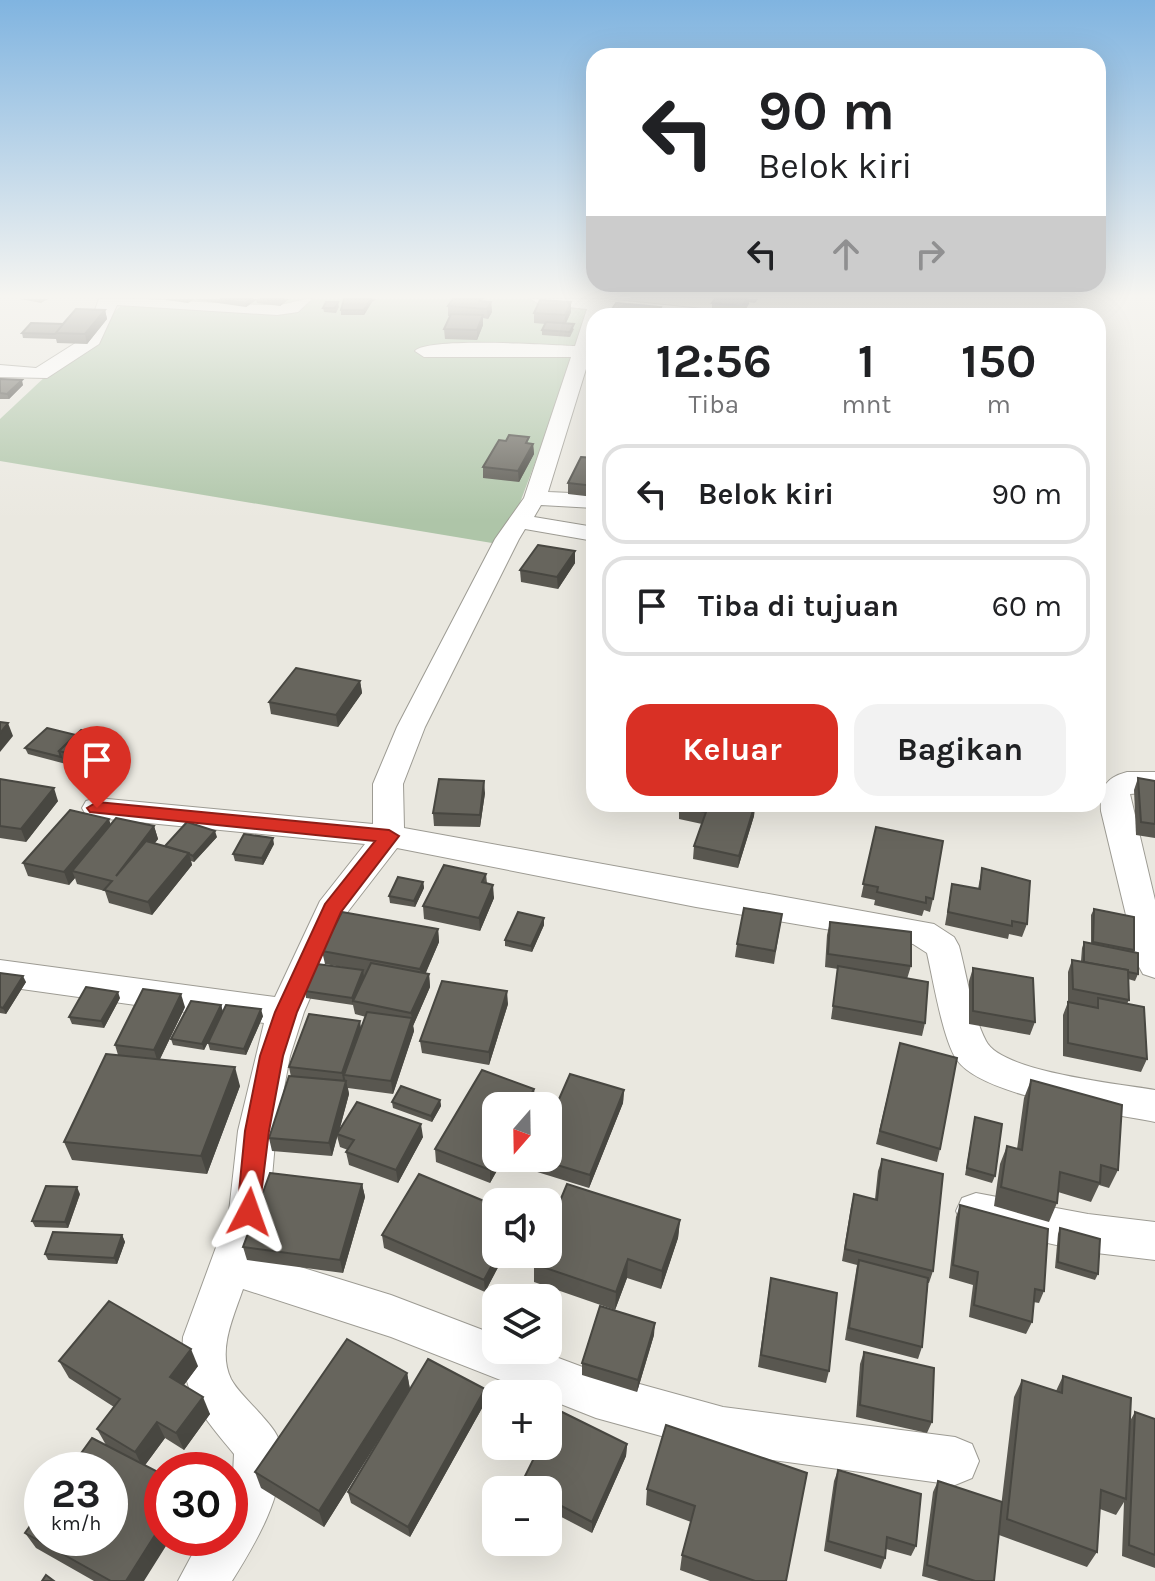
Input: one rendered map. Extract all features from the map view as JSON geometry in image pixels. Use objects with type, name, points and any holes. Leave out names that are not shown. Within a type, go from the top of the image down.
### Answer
[{"type":"street","points":[[203,1581],[250,1506],[257,1475],[258,1447],[210,1389],[204,1352],[212,1315],[249,1212],[257,1131],[272,1056],[286,1012],[332,909],[389,836],[388,784],[411,727],[527,509],[574,373]]},
{"type":"street","points":[[527,509],[586,502]]},
{"type":"street","points":[[527,509],[586,531]]},
{"type":"street","points":[[1155,782],[1127,782],[1115,791],[1116,811],[1155,965]]},
{"type":"street","points":[[97,808],[389,836],[696,895],[922,933],[942,946],[970,1050],[986,1066],[1044,1085],[1155,1106]]},
{"type":"street","points":[[0,973],[286,1012]]},
{"type":"street","points":[[976,1211],[1088,1233],[1155,1241]]},
{"type":"street","points":[[230,1265],[391,1316],[596,1395],[723,1430],[955,1461]]},
{"type":"green space","points":[[49,373],[569,373],[504,545],[0,461],[0,419]]},
{"type":"building","points":[[0,379],[22,380],[7,394],[0,393]]},
{"type":"building","points":[[509,435],[529,437],[526,443],[533,444],[518,471],[483,467],[499,440],[506,441]]},
{"type":"building","points":[[581,457],[586,457],[586,485],[568,483]]},
{"type":"building","points":[[538,545],[575,551],[557,577],[520,570]]},
{"type":"building","points":[[296,668],[360,681],[336,715],[269,702]]},
{"type":"building","points":[[0,722],[8,723],[0,733]]},
{"type":"building","points":[[47,728],[76,735],[59,751],[61,757],[25,748]]},
{"type":"building","points":[[81,730],[121,741],[100,762],[59,751]]},
{"type":"building","points":[[1138,778],[1155,781],[1155,824],[1141,822]]},
{"type":"building","points":[[0,779],[54,788],[21,829],[0,826]]},
{"type":"building","points":[[439,779],[484,781],[480,815],[433,813]]},
{"type":"building","points":[[70,810],[109,819],[64,872],[23,863]]},
{"type":"building","points":[[706,812],[753,812],[739,856],[694,846]]},
{"type":"building","points":[[116,818],[154,826],[116,876],[146,841],[189,853],[148,902],[104,890],[112,881],[72,871]]},
{"type":"building","points":[[187,822],[215,831],[193,856],[165,846]]},
{"type":"building","points":[[876,827],[943,841],[933,899],[926,897],[926,903],[877,892],[878,887],[863,884]]},
{"type":"building","points":[[244,834],[273,838],[262,858],[233,854]]},
{"type":"building","points":[[444,865],[486,874],[482,882],[493,885],[479,918],[423,906]]},
{"type":"building","points":[[982,868],[1030,881],[1027,924],[1012,921],[1012,926],[948,912],[952,884],[980,889]]},
{"type":"building","points":[[398,877],[423,882],[414,901],[389,896]]},
{"type":"building","points":[[744,908],[782,914],[775,951],[737,944]]},
{"type":"building","points":[[1094,909],[1134,917],[1134,950],[1093,942]]},
{"type":"building","points":[[342,912],[438,929],[420,969],[322,951]]},
{"type":"building","points":[[518,912],[544,918],[531,946],[505,940]]},
{"type":"building","points":[[830,922],[911,932],[911,966],[828,954]]},
{"type":"building","points":[[1084,942],[1138,953],[1138,974],[1084,962]]},
{"type":"building","points":[[1072,960],[1128,970],[1129,1000],[1073,989]]},
{"type":"building","points":[[371,963],[429,974],[411,1013],[353,1001]]},
{"type":"building","points":[[317,964],[363,970],[352,998],[305,991]]},
{"type":"building","points":[[838,966],[928,982],[925,1023],[833,1006]]},
{"type":"building","points":[[973,968],[1033,978],[1035,1022],[973,1011]]},
{"type":"building","points":[[0,973],[23,976],[3,1008],[0,1007]]},
{"type":"building","points":[[442,981],[507,991],[489,1052],[420,1041]]},
{"type":"building","points":[[86,987],[118,992],[101,1021],[69,1017]]},
{"type":"building","points":[[143,989],[181,994],[154,1050],[115,1045]]},
{"type":"building","points":[[1098,998],[1144,1007],[1147,1059],[1068,1043],[1068,1002],[1098,1008]]},
{"type":"building","points":[[191,1001],[221,1005],[202,1044],[171,1039]]},
{"type":"building","points":[[226,1005],[261,1009],[244,1049],[208,1043]]},
{"type":"building","points":[[367,1012],[412,1018],[391,1081],[344,1075]]},
{"type":"building","points":[[309,1014],[360,1021],[342,1073],[289,1067]]},
{"type":"building","points":[[900,1043],[957,1058],[940,1149],[880,1131]]},
{"type":"building","points":[[106,1054],[235,1067],[201,1156],[64,1142]]},
{"type":"building","points":[[482,1070],[534,1089],[532,1092],[482,1092],[482,1167],[435,1149]]},
{"type":"building","points":[[570,1074],[624,1090],[590,1175],[562,1166],[562,1092]]},
{"type":"building","points":[[289,1076],[346,1081],[329,1143],[269,1138]]},
{"type":"building","points":[[1031,1080],[1122,1105],[1118,1170],[1101,1165],[1100,1183],[1060,1172],[1057,1203],[1001,1187],[1007,1146],[1022,1150]]},
{"type":"building","points":[[401,1086],[440,1100],[431,1116],[392,1102]]},
{"type":"building","points":[[357,1102],[421,1124],[396,1170],[346,1152],[354,1140],[337,1134]]},
{"type":"building","points":[[975,1117],[1002,1124],[995,1176],[967,1168]]},
{"type":"building","points":[[882,1159],[943,1174],[933,1271],[845,1249],[854,1194],[877,1200]]},
{"type":"building","points":[[270,1173],[362,1184],[340,1260],[243,1247]]},
{"type":"building","points":[[419,1174],[482,1200],[482,1268],[490,1268],[484,1280],[382,1235]]},
{"type":"building","points":[[567,1184],[680,1220],[662,1271],[628,1259],[616,1292],[546,1268],[562,1268],[562,1196]]},
{"type":"building","points":[[46,1186],[77,1187],[65,1222],[32,1221]]},
{"type":"building","points":[[960,1205],[1048,1229],[1044,1291],[1035,1289],[1032,1322],[974,1305],[978,1272],[953,1265]]},
{"type":"building","points":[[1060,1228],[1100,1239],[1098,1274],[1058,1262]]},
{"type":"building","points":[[53,1232],[122,1235],[114,1258],[45,1254]]},
{"type":"building","points":[[859,1260],[928,1278],[922,1347],[849,1328]]},
{"type":"building","points":[[771,1278],[837,1293],[829,1371],[761,1355]]},
{"type":"building","points":[[109,1301],[191,1349],[170,1377],[203,1397],[176,1433],[157,1422],[135,1452],[97,1429],[120,1399],[59,1361]]},
{"type":"building","points":[[600,1306],[655,1323],[638,1380],[582,1363]]},
{"type":"building","points":[[347,1339],[407,1373],[319,1511],[255,1472]]},
{"type":"building","points":[[864,1352],[934,1368],[932,1422],[860,1405]]},
{"type":"building","points":[[428,1359],[482,1387],[482,1394],[408,1527],[348,1492]]},
{"type":"building","points":[[1063,1376],[1131,1398],[1126,1499],[1101,1490],[1097,1552],[1007,1519],[1022,1380],[1062,1393]]},
{"type":"building","points":[[562,1412],[627,1444],[592,1522],[562,1506],[562,1476],[525,1476],[533,1460],[562,1460]]},
{"type":"building","points":[[1135,1412],[1155,1419],[1155,1555],[1129,1545]]},
{"type":"building","points":[[666,1425],[807,1473],[786,1581],[755,1581],[682,1555],[695,1506],[647,1489]]},
{"type":"building","points":[[92,1438],[119,1452],[82,1452]]},
{"type":"building","points":[[128,1457],[144,1465],[144,1552],[126,1581],[111,1581],[66,1556],[128,1556]]},
{"type":"building","points":[[838,1470],[921,1494],[916,1546],[887,1537],[885,1558],[828,1541]]},
{"type":"building","points":[[938,1481],[1002,1502],[994,1581],[975,1581],[927,1565]]},
{"type":"route","points":[[97,808],[321,832],[389,836],[332,909],[286,1012],[272,1056],[257,1131],[249,1212]]}]
